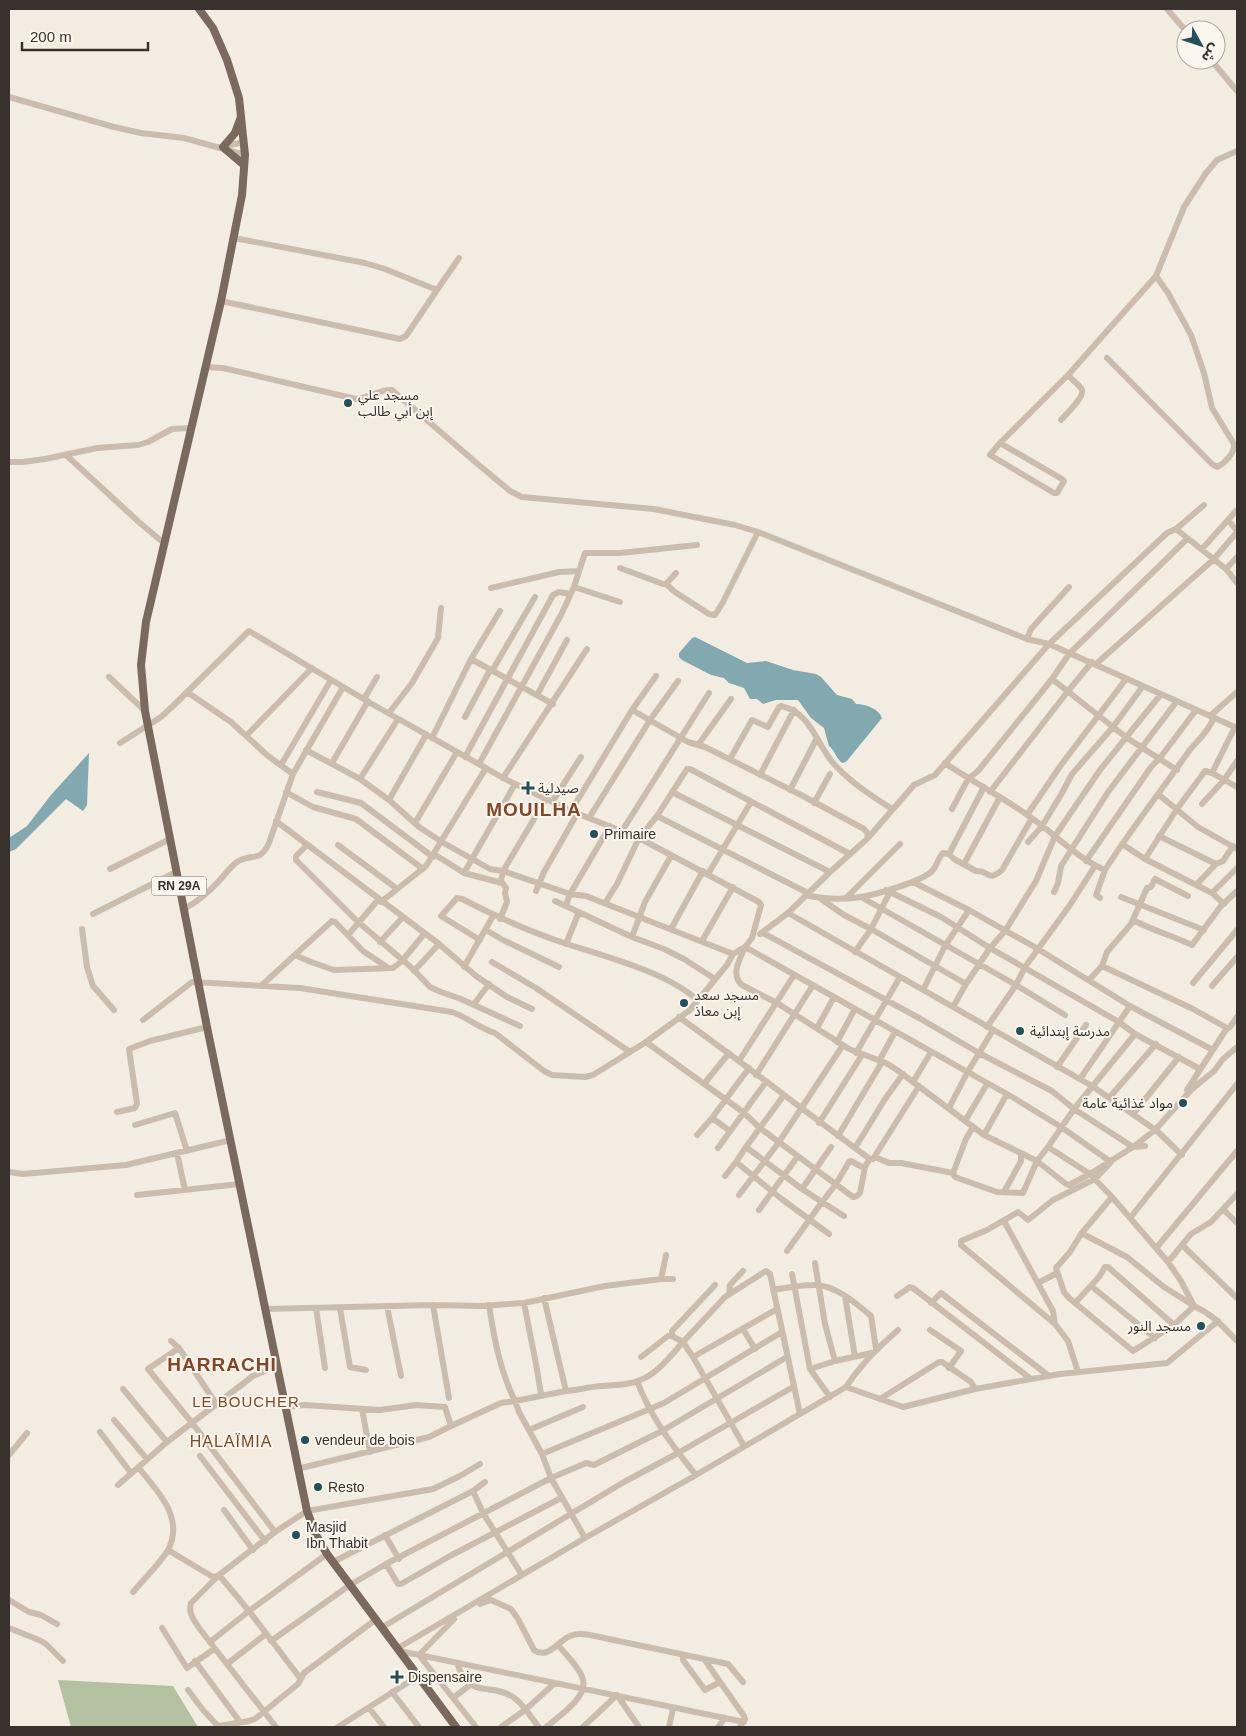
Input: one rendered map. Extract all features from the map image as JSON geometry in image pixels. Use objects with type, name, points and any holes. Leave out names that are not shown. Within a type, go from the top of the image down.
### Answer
[{"type":"main road","name":"RN 29A","points":[[199,9],[213,28],[227,60],[239,98],[245,155],[242,195],[220,301],[146,622],[141,665],[145,710],[207,1027],[307,1511],[316,1535],[333,1562],[456,1727]]},
{"type":"main road","points":[[241,115],[235,133],[223,148],[244,165]]},
{"type":"street","points":[[1167,9],[1176,20]]},
{"type":"street","points":[[1219,70],[1237,91]]},
{"type":"street","points":[[9,97],[114,127],[171,135],[245,155]]},
{"type":"street","points":[[223,148],[244,142]]},
{"type":"street","points":[[1000,444],[1062,479],[1064,482],[1057,493],[990,456],[1000,444],[1068,375],[1156,276],[1184,207],[1206,173],[1217,160],[1237,151]]},
{"type":"street","points":[[234,238],[365,263],[437,290]]},
{"type":"street","points":[[220,301],[400,339],[406,336],[460,258]]},
{"type":"street","points":[[1107,358],[1212,464],[1217,467],[1221,466],[1232,454],[1234,444],[1212,408],[1204,373],[1191,335],[1168,293],[1156,276]]},
{"type":"street","points":[[205,367],[223,368],[257,375],[356,399],[385,390],[392,390],[480,466],[522,497],[534,500],[654,509],[735,525],[758,532],[1027,639],[1049,644],[1237,728],[1210,771],[1176,809],[1145,859]]},
{"type":"street","points":[[1061,420],[1080,400],[1082,393],[1082,389],[1068,375]]},
{"type":"street","points":[[9,462],[23,462],[97,448],[138,445],[148,442],[172,429],[190,428]]},
{"type":"street","points":[[66,455],[165,544]]},
{"type":"street","points":[[752,938],[762,933],[788,913],[867,838],[914,785],[935,774],[1049,644],[1167,533],[1176,530],[1204,504]]},
{"type":"street","points":[[1202,549],[1236,511]]},
{"type":"street","points":[[990,792],[1068,691],[1094,663],[1214,559],[1237,531],[1228,521]]},
{"type":"street","points":[[1176,530],[1226,569],[1237,582]]},
{"type":"street","points":[[620,568],[666,584],[709,614],[715,615],[724,602],[758,532]]},
{"type":"street","points":[[952,809],[968,779],[978,771],[1052,679],[1068,654],[1187,539]]},
{"type":"street","points":[[479,764],[561,615],[572,591],[583,556],[588,552],[620,553],[696,545]]},
{"type":"street","points":[[1226,569],[1237,556]]},
{"type":"street","points":[[490,588],[559,572],[579,572]]},
{"type":"street","points":[[666,584],[676,573]]},
{"type":"street","points":[[1027,639],[1030,630],[1069,587]]},
{"type":"street","points":[[465,757],[553,596],[559,592],[572,591],[620,602]]},
{"type":"street","points":[[465,717],[535,597]]},
{"type":"street","points":[[389,713],[412,683],[438,638],[441,608]]},
{"type":"street","points":[[390,800],[429,737],[471,659],[500,611]]},
{"type":"street","points":[[120,743],[148,726],[174,706],[249,631],[429,737],[503,778],[549,801],[639,838],[759,902],[761,905],[752,938],[745,947],[737,968],[739,982],[795,1014],[840,1044],[903,1074],[984,1135],[1037,1161],[1066,1184],[1069,1185],[1092,1176]]},
{"type":"street","points":[[537,695],[567,640]]},
{"type":"street","points":[[503,778],[553,704],[587,649]]},
{"type":"street","points":[[471,659],[553,704]]},
{"type":"street","points":[[247,735],[312,668]]},
{"type":"street","points":[[536,891],[574,812],[632,710],[656,676]]},
{"type":"street","points":[[109,677],[145,710]]},
{"type":"street","points":[[332,763],[377,678]]},
{"type":"street","points":[[1052,679],[1127,738],[1177,770]]},
{"type":"street","points":[[821,899],[861,897],[888,891],[913,882],[933,870],[943,853],[949,854],[954,859],[976,871],[980,871],[990,877],[995,876],[1002,870],[1029,816],[1061,765],[1126,679]]},
{"type":"street","points":[[281,765],[331,680]]},
{"type":"street","points":[[588,818],[650,720],[678,681]]},
{"type":"street","points":[[1028,842],[1042,826],[1072,774],[1113,727],[1143,686]]},
{"type":"street","points":[[184,909],[200,900],[235,864],[246,858],[257,858],[264,852],[293,774],[343,687]]},
{"type":"street","points":[[187,692],[231,722],[268,756],[293,774]]},
{"type":"street","points":[[1100,898],[1096,896],[1105,870],[1122,844],[1193,747],[1210,727],[1212,717],[1237,692]]},
{"type":"street","points":[[622,831],[709,693]]},
{"type":"street","points":[[953,1007],[966,984],[990,948],[1005,931],[1036,881],[1055,836],[1100,770],[1161,694]]},
{"type":"street","points":[[698,745],[731,699]]},
{"type":"street","points":[[1054,892],[1058,883],[1061,866],[1071,849],[1108,792],[1177,701]]},
{"type":"street","points":[[730,759],[752,720],[768,727],[781,706],[794,710],[811,727],[835,765],[867,792],[892,809]]},
{"type":"street","points":[[632,710],[680,738],[730,759],[864,829],[868,834],[867,838]]},
{"type":"street","points":[[760,775],[794,710]]},
{"type":"street","points":[[1086,861],[1151,767],[1196,710]]},
{"type":"street","points":[[360,779],[398,719]]},
{"type":"street","points":[[790,790],[817,738]]},
{"type":"street","points":[[306,750],[360,779],[390,800],[415,823],[442,842],[490,869],[503,871],[570,894],[586,896],[733,954]]},
{"type":"street","points":[[415,823],[457,752]]},
{"type":"street","points":[[502,883],[503,871],[549,801],[581,757]]},
{"type":"street","points":[[1202,804],[1224,780],[1237,761]]},
{"type":"street","points":[[945,762],[968,779],[1029,816],[1086,861],[1105,870]]},
{"type":"street","points":[[348,935],[380,901],[423,869],[442,842],[486,768]]},
{"type":"street","points":[[605,903],[617,884],[639,838],[657,816],[685,772],[690,769],[850,854]]},
{"type":"street","points":[[1210,771],[1237,787]]},
{"type":"street","points":[[814,803],[830,774]]},
{"type":"street","points":[[464,873],[515,784]]},
{"type":"street","points":[[949,854],[984,787]]},
{"type":"street","points":[[286,792],[313,807],[356,819],[423,869]]},
{"type":"street","points":[[317,792],[361,803],[433,855],[464,873],[502,883],[506,886],[507,902],[486,930],[464,966]]},
{"type":"street","points":[[672,792],[830,872]]},
{"type":"street","points":[[1158,794],[1198,827],[1235,848],[1196,885]]},
{"type":"street","points":[[964,864],[1000,797]]},
{"type":"street","points":[[671,929],[706,873],[723,850],[751,802]]},
{"type":"street","points":[[657,816],[807,894],[821,899],[844,915],[966,984]]},
{"type":"street","points":[[276,821],[306,846],[439,944],[464,966],[520,1004],[532,1009]]},
{"type":"street","points":[[566,905],[570,894],[610,826]]},
{"type":"street","points":[[1158,836],[1216,864]]},
{"type":"street","points":[[110,869],[170,839]]},
{"type":"street","points":[[846,898],[900,844]]},
{"type":"street","points":[[1122,844],[1145,859],[1212,893],[1224,904]]},
{"type":"street","points":[[338,845],[396,888]]},
{"type":"street","points":[[306,846],[296,856],[296,860],[358,923],[434,989],[474,1004],[520,1026]]},
{"type":"street","points":[[632,937],[645,902],[671,856]]},
{"type":"street","points":[[949,1108],[979,1053],[990,1028],[1025,967],[1070,905],[1095,866]]},
{"type":"street","points":[[1212,893],[1237,868]]},
{"type":"street","points":[[93,914],[176,872]]},
{"type":"street","points":[[1089,980],[1102,966],[1107,952],[1133,920],[1147,888],[1152,887],[1156,879],[1188,896]]},
{"type":"street","points":[[913,882],[969,910],[1038,949],[1130,1006],[1213,1050]]},
{"type":"street","points":[[702,941],[733,887]]},
{"type":"street","points":[[855,952],[871,929],[888,891]]},
{"type":"street","points":[[888,891],[941,917],[1135,1034],[1200,1069]]},
{"type":"street","points":[[1133,920],[1149,929],[1171,935],[1192,945],[1224,904],[1237,891]]},
{"type":"street","points":[[861,897],[979,966],[1016,985],[1064,1015]]},
{"type":"street","points":[[1121,897],[1204,930]]},
{"type":"street","points":[[480,940],[442,917],[441,915],[456,898],[460,898],[497,917],[566,944],[640,969],[689,992],[697,1000]]},
{"type":"street","points":[[555,901],[684,959],[715,979]]},
{"type":"street","points":[[922,990],[956,927],[969,910]]},
{"type":"street","points":[[566,944],[579,912]]},
{"type":"street","points":[[788,913],[1092,1086],[1155,1130],[1182,1155]]},
{"type":"street","points":[[380,942],[402,918]]},
{"type":"street","points":[[262,985],[332,921],[363,951],[387,967]]},
{"type":"street","points":[[82,929],[87,967],[93,986],[114,1010]]},
{"type":"street","points":[[486,930],[513,945],[559,966]]},
{"type":"street","points":[[1192,983],[1237,930]]},
{"type":"street","points":[[762,933],[979,1053],[1052,1091],[1074,1109],[1133,1147],[1145,1146]]},
{"type":"street","points":[[295,954],[334,970],[396,967],[424,934]]},
{"type":"street","points":[[414,971],[439,944]]},
{"type":"street","points":[[143,1020],[192,982],[300,988],[452,1012],[495,1033],[544,1071],[552,1075],[585,1077],[593,1075],[646,1042],[690,1010],[727,965],[733,954],[745,947]]},
{"type":"street","points":[[745,947],[1007,1094],[1061,1127],[1111,1162]]},
{"type":"street","points":[[1212,986],[1237,957]]},
{"type":"street","points":[[492,962],[536,988],[630,1052]]},
{"type":"street","points":[[1102,966],[1193,1009],[1227,1029]]},
{"type":"street","points":[[739,1061],[794,974]]},
{"type":"street","points":[[819,1123],[859,1054],[874,1020],[900,977]]},
{"type":"street","points":[[474,1004],[489,984]]},
{"type":"street","points":[[756,1074],[813,985]]},
{"type":"street","points":[[817,1028],[834,997]]},
{"type":"street","points":[[1080,1079],[1130,1006]]},
{"type":"street","points":[[739,1195],[766,1162],[802,1109],[840,1044],[855,1009]]},
{"type":"street","points":[[680,1017],[819,1123],[872,1159],[953,1172]]},
{"type":"street","points":[[1181,1100],[1200,1069],[1237,1017]]},
{"type":"street","points":[[1057,1067],[1086,1025]]},
{"type":"street","points":[[116,1112],[135,1108],[138,1104],[128,1049],[150,1040],[207,1027]]},
{"type":"street","points":[[838,1136],[895,1032]]},
{"type":"street","points":[[973,1127],[966,1139],[953,1172],[955,1177],[997,1192],[1023,1193],[1037,1161],[1074,1109],[1135,1034]]},
{"type":"street","points":[[646,1042],[744,1112],[760,1128],[853,1197],[860,1193],[865,1167],[872,1159],[916,1084],[931,1052]]},
{"type":"street","points":[[1109,1098],[1156,1044]]},
{"type":"street","points":[[1078,1372],[1068,1342],[1055,1324],[961,1245],[961,1241],[1004,1221],[1018,1212],[1028,1220],[1053,1200],[1092,1176],[1155,1130],[1181,1100],[1214,1071],[1223,1059],[1237,1047]]},
{"type":"street","points":[[704,1084],[729,1053]]},
{"type":"street","points":[[1133,1114],[1179,1057]]},
{"type":"street","points":[[697,1135],[749,1068]]},
{"type":"street","points":[[855,1148],[903,1074]]},
{"type":"street","points":[[718,1148],[766,1082]]},
{"type":"street","points":[[965,1121],[987,1084]]},
{"type":"street","points":[[1130,1218],[1237,1084]]},
{"type":"street","points":[[984,1135],[1007,1094]]},
{"type":"street","points":[[725,1176],[784,1095]]},
{"type":"street","points":[[135,1125],[175,1114],[187,1150]]},
{"type":"street","points":[[712,1118],[730,1131]]},
{"type":"street","points":[[9,1172],[23,1174],[113,1167],[231,1140]]},
{"type":"street","points":[[802,1189],[831,1147]]},
{"type":"street","points":[[1048,1147],[1092,1176],[1112,1197],[1168,1262],[1181,1281],[1193,1305]]},
{"type":"street","points":[[746,1148],[802,1189],[844,1216]]},
{"type":"street","points":[[1156,1247],[1237,1151]]},
{"type":"street","points":[[177,1153],[185,1190]]},
{"type":"street","points":[[1004,1192],[1021,1160],[1021,1154]]},
{"type":"street","points":[[758,1210],[798,1156]]},
{"type":"street","points":[[786,1251],[836,1184],[850,1161],[862,1168],[865,1167]]},
{"type":"street","points":[[736,1162],[829,1234]]},
{"type":"street","points":[[136,1195],[240,1184]]},
{"type":"street","points":[[1168,1262],[1192,1234],[1211,1222],[1237,1194]]},
{"type":"street","points":[[1112,1197],[1056,1268],[1064,1292],[1133,1351],[1174,1325],[1193,1305]]},
{"type":"street","points":[[1223,1209],[1237,1223]]},
{"type":"street","points":[[1004,1221],[1053,1311],[1055,1324]]},
{"type":"street","points":[[1081,1234],[1127,1257],[1164,1287],[1218,1320],[1236,1338]]},
{"type":"street","points":[[1182,1245],[1237,1298]]},
{"type":"street","points":[[661,1279],[666,1255]]},
{"type":"street","points":[[815,1263],[825,1324],[835,1361]]},
{"type":"street","points":[[1075,1303],[1099,1277],[1101,1271],[1108,1267],[1174,1325]]},
{"type":"street","points":[[729,1294],[730,1285],[743,1271]]},
{"type":"street","points":[[297,1469],[429,1436],[501,1403],[541,1394],[600,1386],[616,1386],[637,1381],[659,1368],[729,1294],[766,1271],[770,1274],[774,1290],[800,1414]]},
{"type":"street","points":[[1038,1283],[1057,1273]]},
{"type":"street","points":[[792,1274],[810,1369],[830,1397]]},
{"type":"street","points":[[265,1309],[433,1305],[489,1306],[524,1303],[605,1286],[673,1279]]},
{"type":"street","points":[[672,1336],[672,1331],[715,1286]]},
{"type":"street","points":[[774,1290],[819,1286],[826,1287],[845,1296],[871,1316],[874,1350]]},
{"type":"street","points":[[1091,1286],[1155,1338]]},
{"type":"street","points":[[896,1296],[911,1287],[1031,1379]]},
{"type":"street","points":[[931,1303],[941,1294],[1049,1376]]},
{"type":"street","points":[[845,1296],[854,1357]]},
{"type":"street","points":[[544,1298],[566,1391]]},
{"type":"street","points":[[524,1303],[541,1394]]},
{"type":"street","points":[[433,1305],[449,1398]]},
{"type":"street","points":[[388,1306],[401,1376]]},
{"type":"street","points":[[489,1306],[494,1342],[506,1380],[542,1454],[551,1478],[585,1538]]},
{"type":"street","points":[[316,1308],[325,1368]]},
{"type":"street","points":[[340,1308],[350,1367],[366,1370]]},
{"type":"street","points":[[693,1357],[777,1309]]},
{"type":"street","points":[[846,1387],[903,1407],[975,1389],[1031,1379],[1166,1363],[1218,1320]]},
{"type":"street","points":[[743,1329],[755,1349]]},
{"type":"street","points":[[399,1649],[522,1574],[846,1387],[874,1350],[898,1330]]},
{"type":"street","points":[[930,1330],[961,1352],[949,1368]]},
{"type":"street","points":[[542,1454],[650,1410],[706,1379],[782,1332]]},
{"type":"street","points":[[641,1357],[668,1336],[683,1342],[744,1446]]},
{"type":"street","points":[[170,1341],[179,1348],[217,1405]]},
{"type":"street","points":[[179,1348],[148,1369],[193,1424],[275,1532]]},
{"type":"street","points":[[810,1369],[874,1350]]},
{"type":"street","points":[[271,1641],[350,1585],[386,1564],[551,1478],[586,1463],[594,1465],[662,1431],[787,1357]]},
{"type":"street","points":[[880,1398],[942,1362],[971,1382],[975,1389]]},
{"type":"street","points":[[118,1485],[167,1442],[193,1424],[253,1376],[278,1366]]},
{"type":"street","points":[[637,1381],[644,1399],[662,1431],[696,1475]]},
{"type":"street","points":[[381,1628],[624,1482],[793,1387]]},
{"type":"street","points":[[123,1389],[167,1442]]},
{"type":"street","points":[[285,1407],[305,1405],[380,1410],[416,1405],[445,1407],[451,1426]]},
{"type":"street","points":[[529,1430],[583,1407]]},
{"type":"street","points":[[362,1409],[370,1452]]},
{"type":"street","points":[[114,1420],[147,1459]]},
{"type":"street","points":[[100,1432],[131,1473]]},
{"type":"street","points":[[9,1455],[27,1433]]},
{"type":"street","points":[[200,1456],[265,1541]]},
{"type":"street","points":[[276,1727],[212,1646],[190,1614],[191,1603],[219,1575],[275,1532],[307,1511],[433,1489],[480,1464]]},
{"type":"street","points":[[133,1592],[168,1550],[173,1534],[173,1518],[164,1500],[138,1467]]},
{"type":"street","points":[[333,1562],[473,1491],[485,1482]]},
{"type":"street","points":[[473,1491],[483,1513],[522,1574]]},
{"type":"street","points":[[386,1564],[396,1582],[401,1584],[561,1498]]},
{"type":"street","points":[[224,1510],[253,1550]]},
{"type":"street","points":[[386,1536],[399,1558]]},
{"type":"street","points":[[168,1550],[206,1574],[213,1577],[219,1575]]},
{"type":"street","points":[[162,1628],[187,1668],[249,1611],[328,1554]]},
{"type":"street","points":[[219,1575],[300,1678]]},
{"type":"street","points":[[9,1600],[29,1612],[41,1615],[57,1624]]},
{"type":"street","points":[[419,1655],[449,1623],[487,1600],[491,1600],[511,1609],[534,1650],[537,1652],[546,1653],[570,1636],[590,1635],[728,1664],[743,1682]]},
{"type":"street","points":[[188,1690],[203,1710],[219,1726],[249,1721],[265,1712],[298,1684],[304,1673],[376,1620]]},
{"type":"street","points":[[9,1628],[46,1644],[63,1661]]},
{"type":"street","points":[[227,1664],[266,1634]]},
{"type":"street","points":[[546,1727],[578,1699],[584,1689],[580,1673],[558,1645]]},
{"type":"street","points":[[399,1649],[419,1655],[726,1718],[742,1725],[744,1716],[704,1659]]},
{"type":"street","points":[[683,1654],[684,1660],[705,1690],[720,1682]]},
{"type":"street","points":[[419,1655],[476,1727]]},
{"type":"street","points":[[195,1661],[240,1722]]},
{"type":"street","points":[[457,1663],[470,1685],[504,1692],[519,1701],[539,1727]]},
{"type":"street","points":[[338,1727],[418,1676]]},
{"type":"street","points":[[501,1727],[525,1710],[555,1683]]},
{"type":"street","points":[[453,1698],[470,1685]]},
{"type":"street","points":[[392,1692],[419,1727]]},
{"type":"street","points":[[583,1727],[616,1695]]},
{"type":"street","points":[[616,1695],[640,1727]]},
{"type":"street","points":[[369,1708],[384,1727]]},
{"type":"street","points":[[669,1727],[673,1708]]},
{"type":"street","points":[[718,1727],[726,1718]]},
{"type":"green space","points":[[58,1680],[173,1686],[198,1727],[71,1727]]},
{"type":"water","points":[[695,637],[747,663],[766,661],[793,670],[816,674],[837,695],[852,699],[856,704],[872,708],[882,718],[846,762],[842,763],[829,746],[824,728],[811,718],[798,700],[776,700],[763,704],[757,699],[750,699],[744,688],[729,683],[724,678],[711,675],[682,660],[679,657],[679,653]]},
{"type":"water","points":[[89,753],[87,805],[83,811],[66,799],[16,849],[9,852],[9,838],[27,826],[51,795]]},
{"type":"place","name":"مسجد علي إبن أبي طالب","points":[[348,403]]},
{"type":"place","name":"صيدلية","points":[[528,788]]},
{"type":"place","name":"Primaire","points":[[594,834]]},
{"type":"place","name":"مسجد سعد إبن معاذ","points":[[684,1003]]},
{"type":"place","name":"مدرسة إبتدائية","points":[[1020,1031]]},
{"type":"place","name":"مواد غذائية عامة","points":[[1183,1103]]},
{"type":"place","name":"مسجد النور","points":[[1201,1326]]},
{"type":"place","name":"vendeur de bois","points":[[305,1440]]},
{"type":"place","name":"Resto","points":[[318,1487]]},
{"type":"place","name":"Masjid Ibn Thabit","points":[[296,1535]]},
{"type":"place","name":"Dispensaire","points":[[397,1677]]},
{"type":"district","name":"MOUILHA","points":[[534,809]]},
{"type":"district","name":"HARRACHI","points":[[222,1364]]},
{"type":"district","name":"LE BOUCHER","points":[[246,1401]]},
{"type":"district","name":"HALAÏMIA","points":[[231,1441]]}]
